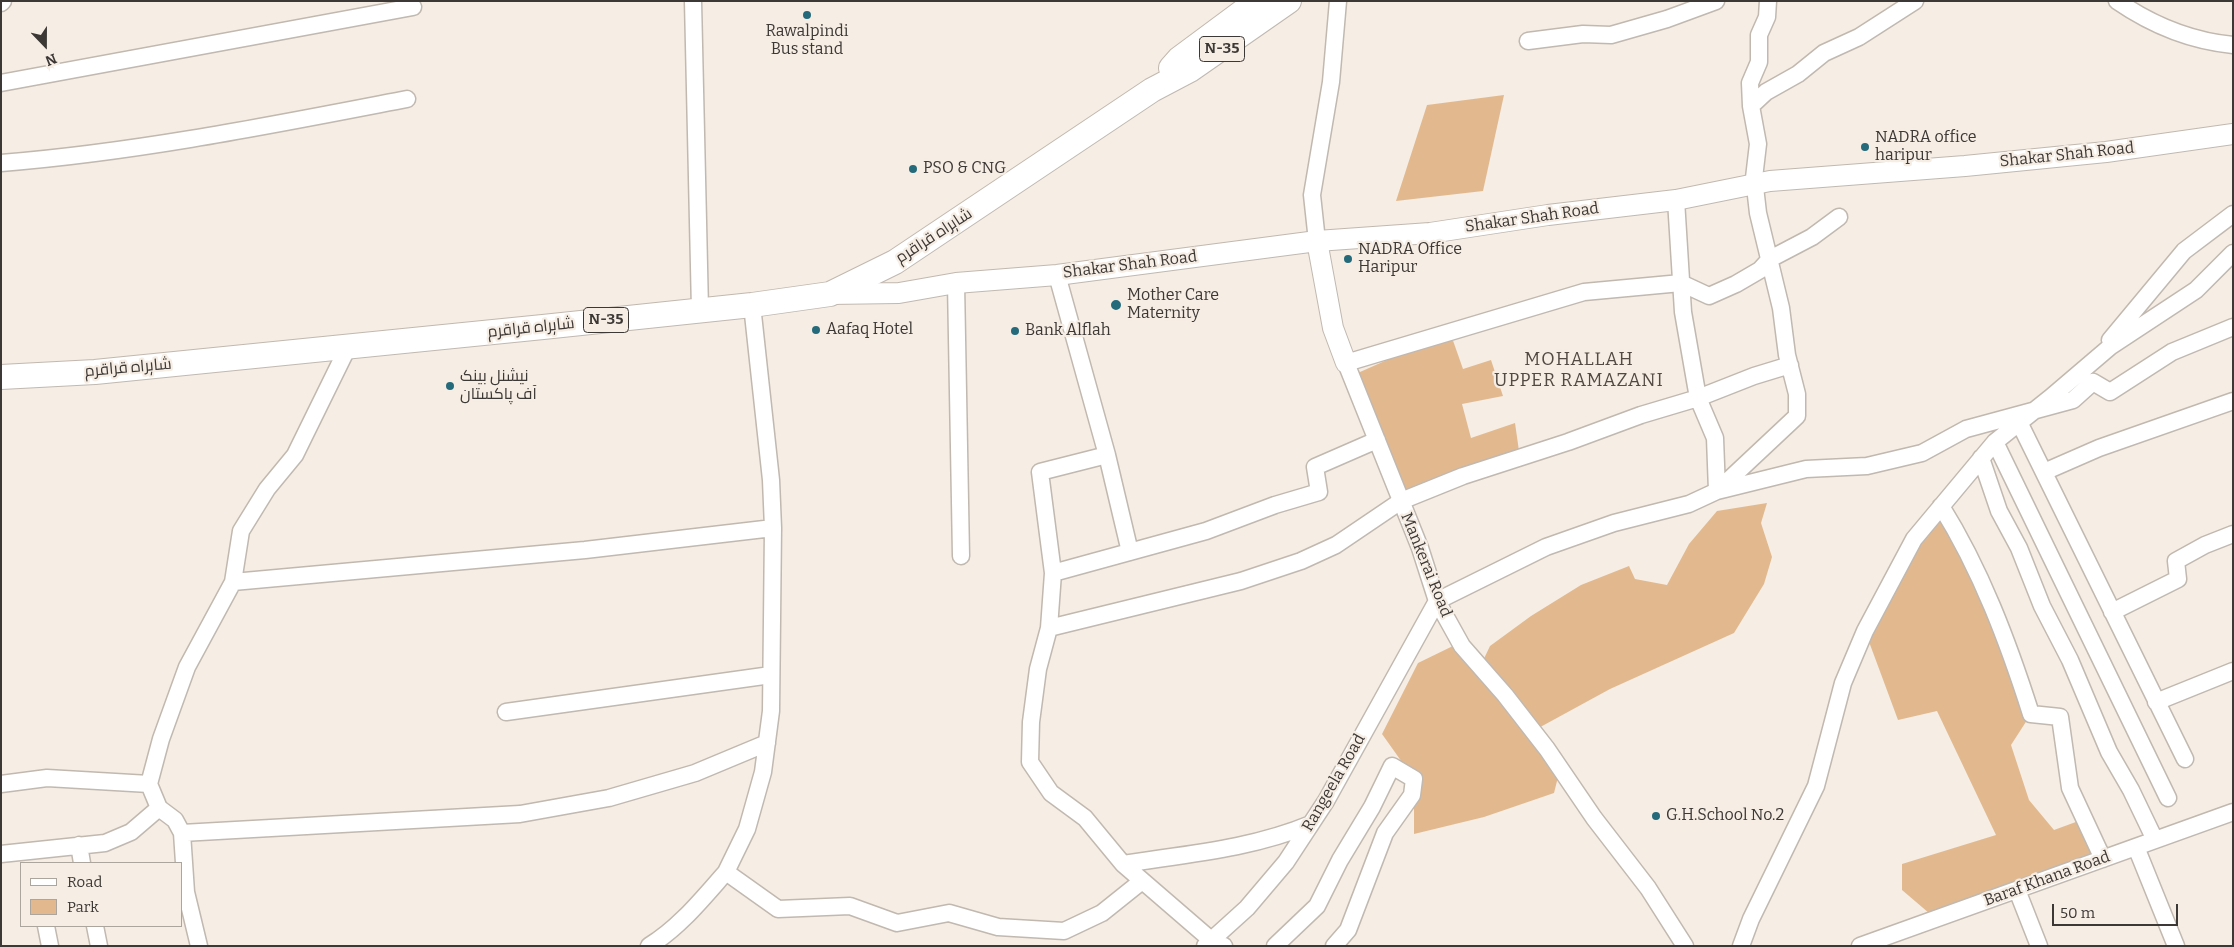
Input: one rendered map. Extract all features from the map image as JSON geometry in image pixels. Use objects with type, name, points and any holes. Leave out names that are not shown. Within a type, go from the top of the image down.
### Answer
[{"type":"highway","name":"شاہراہ قراقرم","points":[[1152,90],[1179,59],[1257,1]]},
{"type":"highway","name":"شاہراہ قراقرم","points":[[1,377],[94,372],[348,347],[752,305],[830,294],[895,262],[1152,90],[1190,70],[1289,1]]},
{"type":"main road","name":"Shakar Shah Road","points":[[830,294],[899,293],[956,284],[1057,275],[1317,241],[1430,233],[1548,215],[1676,200],[1755,184],[2097,153],[2233,134]]},
{"type":"main road","name":"Mankerai Road","points":[[1317,241],[1334,328],[1346,364]]},
{"type":"street","points":[[693,1],[700,310]]},
{"type":"street","points":[[1317,241],[1312,195],[1331,82],[1338,1]]},
{"type":"street","points":[[1528,41],[1583,34],[1611,35],[1667,19],[1716,1]]},
{"type":"street","points":[[1717,491],[1797,416],[1797,394],[1790,365],[1781,308],[1758,213],[1755,184],[1758,144],[1751,106],[1750,83],[1759,62],[1759,35],[1767,17],[1768,1]]},
{"type":"street","points":[[1751,106],[1766,92],[1798,74],[1824,53],[1858,37],[1915,1]]},
{"type":"street","points":[[2116,1],[2135,14],[2176,34],[2233,45]]},
{"type":"street","points":[[1,83],[413,7]]},
{"type":"street","points":[[1,163],[54,159],[216,135],[407,99]]},
{"type":"street","points":[[1676,200],[1683,312],[1698,398],[1715,438],[1717,491]]},
{"type":"street","points":[[2092,362],[2184,251],[2233,214]]},
{"type":"street","points":[[1346,364],[1584,292],[1681,283],[1708,296],[1752,275],[1760,270],[1770,259],[1812,237],[1840,217]]},
{"type":"street","points":[[1742,946],[1751,919],[1816,786],[1843,683],[1865,631],[1914,539],[1995,442],[2110,346],[2196,290],[2233,253]]},
{"type":"street","points":[[1057,275],[1107,455],[1130,552]]},
{"type":"street","points":[[956,284],[961,556]]},
{"type":"street","points":[[649,946],[687,914],[726,872],[747,829],[763,772],[771,711],[773,528],[771,480],[752,305]]},
{"type":"street","points":[[1437,600],[1546,547],[1614,524],[1689,504],[1717,491],[1806,470],[1867,466],[1922,453],[1966,429],[2073,400],[2093,382],[2110,392],[2172,352],[2233,327]]},
{"type":"street","points":[[198,946],[186,892],[182,833],[174,820],[159,808],[149,784],[161,739],[187,667],[234,582],[241,531],[267,489],[295,455],[348,347]]},
{"type":"street","name":"Mankerai Road","points":[[1346,364],[1420,548],[1437,600],[1462,646],[1505,695],[1547,749],[1594,818],[1648,888],[1682,945]]},
{"type":"street","points":[[1049,628],[1241,581],[1302,561],[1336,545],[1401,501],[1463,476],[1568,442],[1641,415],[1698,398],[1754,376],[1790,365]]},
{"type":"street","points":[[2044,472],[2099,448],[2233,401]]},
{"type":"street","points":[[2019,422],[2184,759]]},
{"type":"street","points":[[1053,573],[1206,531],[1275,505],[1319,492],[1315,467],[1377,440]]},
{"type":"street","points":[[1995,442],[2168,798]]},
{"type":"street","points":[[1107,455],[1040,472],[1053,573],[1049,628],[1037,678],[1031,722],[1030,762],[1051,793],[1085,818],[1123,864],[1213,944]]},
{"type":"street","points":[[1981,458],[1999,511],[2019,548],[2042,606],[2070,660],[2109,752],[2131,790],[2155,840]]},
{"type":"street","points":[[1940,506],[1958,534],[1987,594],[2014,661],[2031,714],[2060,717],[2070,788],[2103,859]]},
{"type":"street","points":[[234,582],[585,550],[773,528]]},
{"type":"street","points":[[2112,612],[2178,579],[2176,560],[2205,545],[2233,534]]},
{"type":"street","name":"Rangeela Road","points":[[1213,944],[1286,862],[1311,824],[1331,793],[1437,600]]},
{"type":"street","points":[[2156,702],[2233,670]]},
{"type":"street","points":[[506,712],[771,675]]},
{"type":"street","points":[[182,833],[520,814],[619,795],[695,773],[767,743]]},
{"type":"street","points":[[1275,946],[1317,906],[1340,860],[1372,807],[1392,766],[1414,779],[1412,795],[1385,834],[1348,930],[1334,946]]},
{"type":"street","points":[[1,784],[47,778],[149,784]]},
{"type":"street","points":[[1,854],[32,857],[79,845],[105,843],[131,832],[159,808]]},
{"type":"street","name":"Baraf Khana Road","points":[[1860,946],[2233,812]]},
{"type":"street","points":[[1123,864],[1229,849],[1280,837],[1311,824]]},
{"type":"street","points":[[79,845],[82,862]]},
{"type":"street","points":[[2136,847],[2176,946]]},
{"type":"street","points":[[726,872],[778,909],[850,906],[897,923],[949,913],[998,927],[1064,931],[1102,913],[1142,881]]},
{"type":"street","points":[[2017,890],[2039,946]]},
{"type":"street","points":[[46,927],[50,946]]},
{"type":"street","points":[[95,927],[99,946]]},
{"type":"green space","points":[[1504,95],[1483,191],[1396,201],[1427,105]]},
{"type":"green space","points":[[1450,332],[1463,369],[1491,360],[1503,396],[1462,404],[1471,438],[1515,423],[1520,458],[1401,501],[1351,376]]},
{"type":"green space","points":[[1767,503],[1761,523],[1772,557],[1764,584],[1734,633],[1610,689],[1533,731],[1560,769],[1554,793],[1484,817],[1414,834],[1414,779],[1382,734],[1418,663],[1457,644],[1480,667],[1490,646],[1531,616],[1581,585],[1629,566],[1635,579],[1667,585],[1689,544],[1717,511]]},
{"type":"green space","points":[[1941,506],[2031,714],[2011,745],[2029,800],[2054,830],[2084,819],[2103,859],[1936,919],[1902,890],[1902,864],[1996,835],[1937,711],[1898,720],[1865,631]]},
{"type":"place","name":"Rawalpindi Bus stand","points":[[807,15]]},
{"type":"place","name":"NADRA office haripur","points":[[1865,147]]},
{"type":"place","name":"PSO & CNG","points":[[913,169]]},
{"type":"place","name":"NADRA Office Haripur","points":[[1348,259]]},
{"type":"place","name":"Mother Care Maternity","points":[[1116,305]]},
{"type":"place","name":"Aafaq Hotel","points":[[816,330]]},
{"type":"place","name":"Bank Alflah","points":[[1015,331]]},
{"type":"place","name":"نیشنل بینک آف پاکستان","points":[[450,386]]},
{"type":"place","name":"G.H.School No.2","points":[[1656,816]]},
{"type":"district","name":"MOHALLAH UPPER RAMAZANI","points":[[1579,370]]}]
